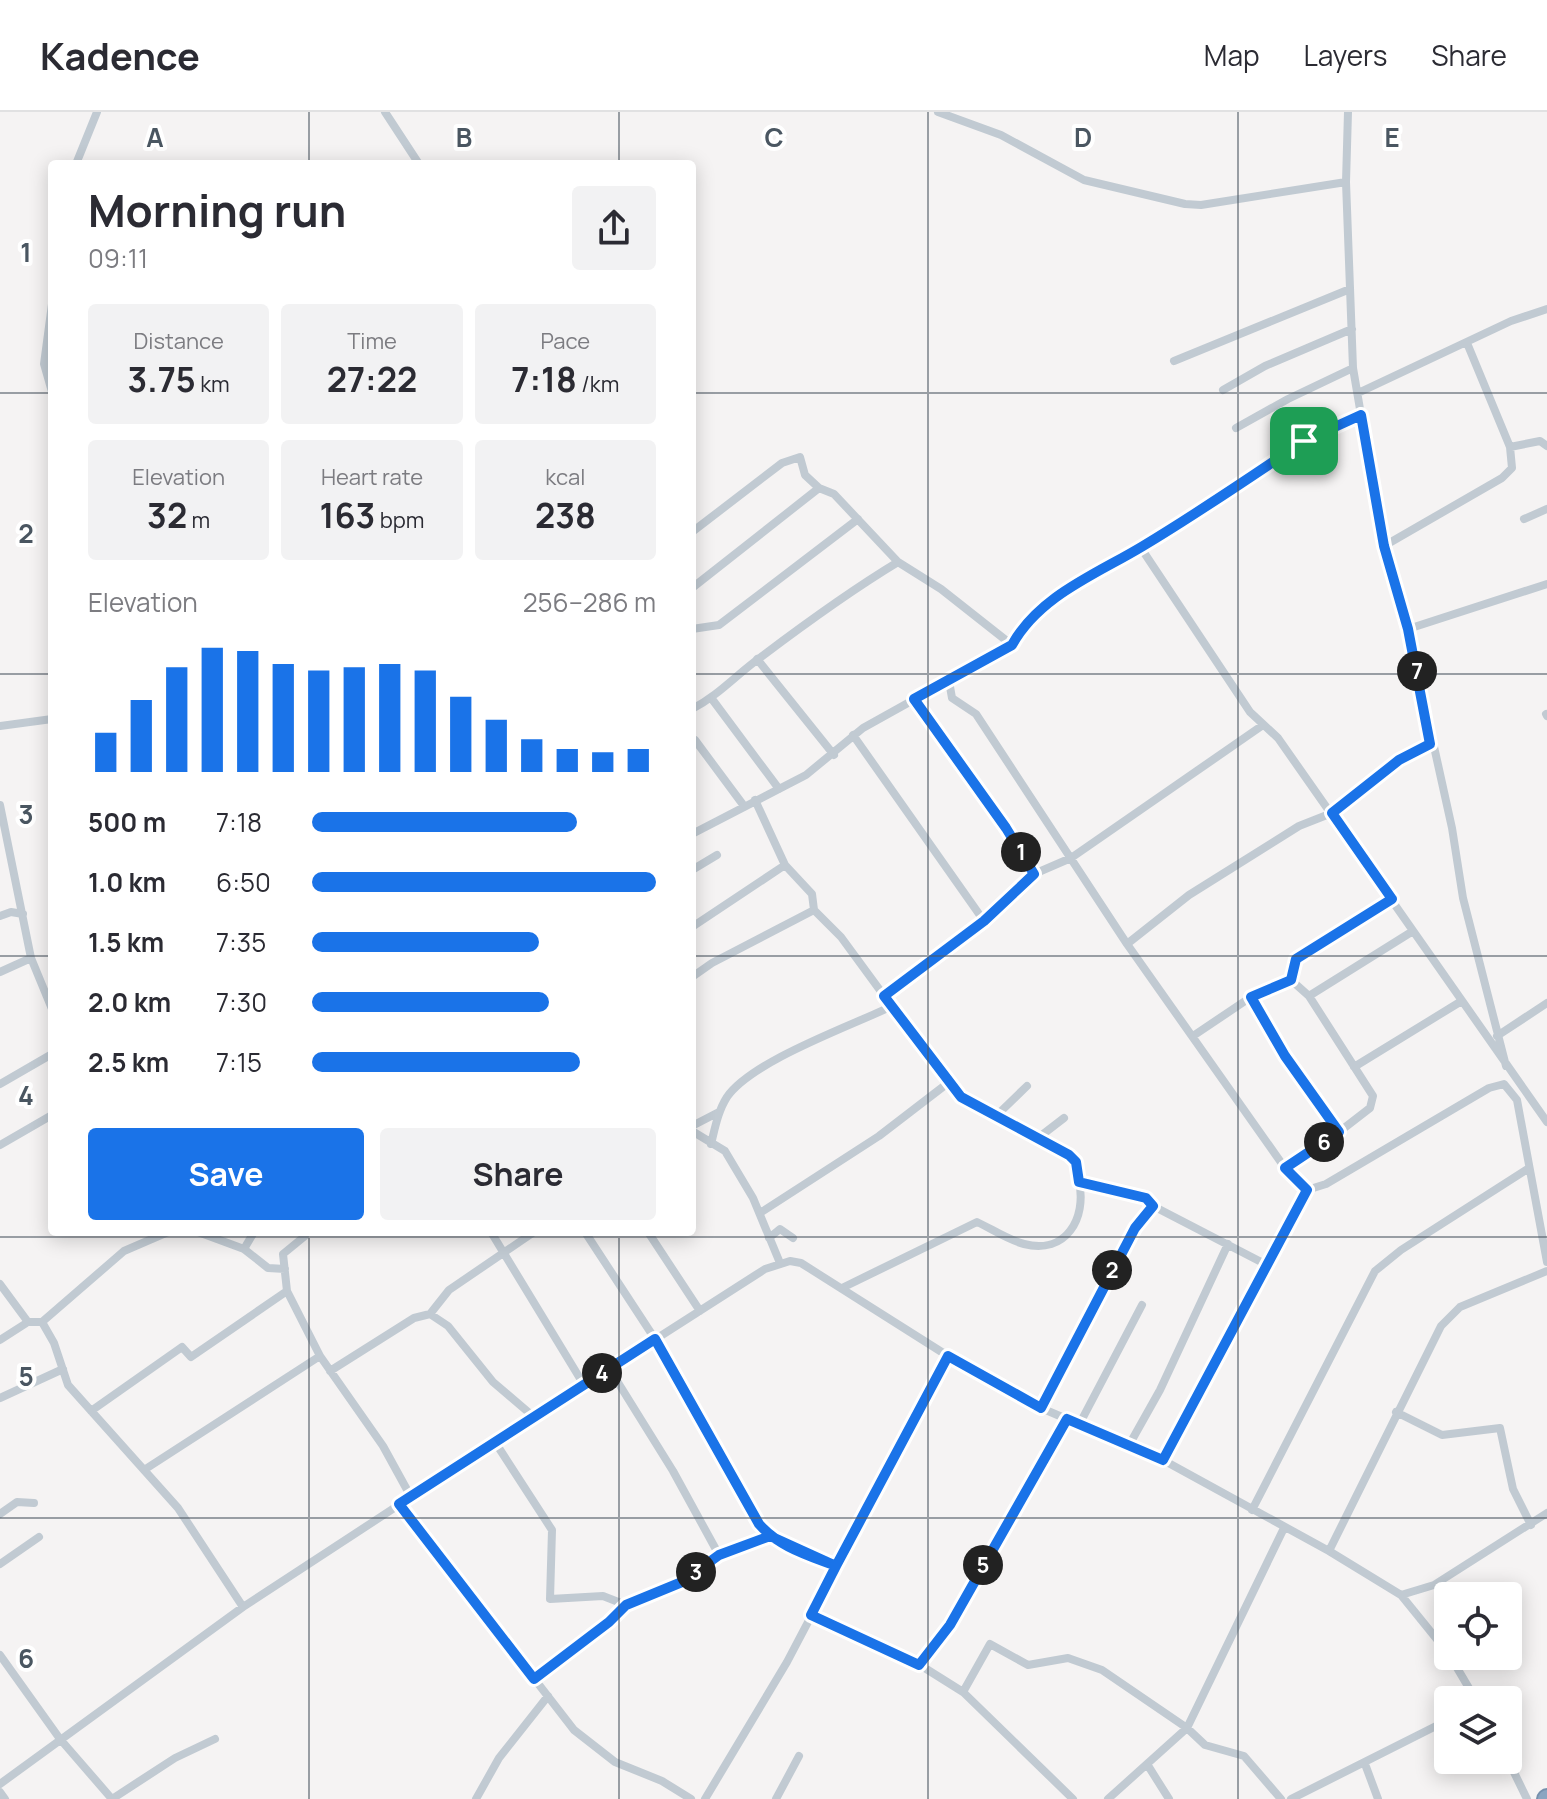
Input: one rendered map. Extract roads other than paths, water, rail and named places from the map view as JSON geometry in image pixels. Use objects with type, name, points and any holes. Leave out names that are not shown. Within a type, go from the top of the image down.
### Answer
[{"type":"street","points":[[78,160],[97,112]]},
{"type":"street","points":[[385,112],[416,160]]},
{"type":"street","points":[[938,112],[1001,135],[1084,180],[1185,204],[1201,205],[1346,182]]},
{"type":"street","points":[[1348,112],[1346,182],[1353,368],[1384,546],[1408,629],[1430,744],[1506,1066]]},
{"type":"street","points":[[1174,361],[1350,289]]},
{"type":"street","points":[[1358,393],[1547,309]]},
{"type":"street","points":[[1223,390],[1265,366],[1352,329]]},
{"type":"street","points":[[48,334],[44,364],[48,378]]},
{"type":"street","points":[[1384,546],[1502,478],[1512,468],[1510,447],[1467,343]]},
{"type":"street","points":[[1236,428],[1353,368]]},
{"type":"street","points":[[696,832],[779,789],[834,755],[853,735],[1012,645],[1020,631],[1083,577],[1141,548],[1304,441],[1361,415]]},
{"type":"street","points":[[1510,447],[1540,441],[1547,446]]},
{"type":"street","points":[[696,529],[782,463],[800,457],[805,475],[819,488],[834,494],[898,562],[941,589],[1012,645]]},
{"type":"street","points":[[696,585],[819,488]]},
{"type":"street","points":[[1524,519],[1547,509]]},
{"type":"street","points":[[696,628],[719,625],[858,519]]},
{"type":"street","points":[[1141,548],[1250,712],[1278,738],[1392,899],[1460,1002],[1547,1122]]},
{"type":"street","points":[[696,705],[712,699],[757,659],[852,589],[898,562]]},
{"type":"street","points":[[1408,629],[1547,584]]},
{"type":"street","points":[[757,659],[834,755]]},
{"type":"street","points":[[949,681],[952,698],[976,714],[1127,944],[1285,1168],[1307,1190]]},
{"type":"street","points":[[712,699],[779,789]]},
{"type":"street","points":[[914,699],[1006,828],[1034,874]]},
{"type":"street","points":[[0,726],[48,720]]},
{"type":"street","points":[[884,996],[984,921],[1034,874],[1071,858],[1263,725]]},
{"type":"street","points":[[853,735],[984,921]]},
{"type":"street","points":[[696,741],[744,806]]},
{"type":"street","points":[[1127,944],[1189,895],[1299,826],[1332,813],[1399,760],[1430,744]]},
{"type":"street","points":[[755,800],[785,865],[812,894],[814,910],[841,937],[948,1083],[971,1105],[1038,1138],[1076,1162],[1084,1203],[1071,1232],[1050,1245],[1025,1244],[977,1222],[842,1288]]},
{"type":"street","points":[[0,805],[31,958],[48,999]]},
{"type":"street","points":[[696,868],[717,855]]},
{"type":"street","points":[[696,924],[785,865]]},
{"type":"street","points":[[1291,980],[1296,959],[1392,899]]},
{"type":"street","points":[[696,974],[814,910]]},
{"type":"street","points":[[0,916],[11,912],[23,914]]},
{"type":"street","points":[[1309,996],[1413,931]]},
{"type":"street","points":[[0,972],[31,958]]},
{"type":"street","points":[[1285,1168],[1339,1132],[1373,1103],[1373,1096],[1309,996],[1291,980]]},
{"type":"street","points":[[1193,1036],[1251,997],[1291,980]]},
{"type":"street","points":[[1251,997],[1290,1065],[1339,1132]]},
{"type":"street","points":[[1354,1067],[1460,1002]]},
{"type":"street","points":[[1497,1036],[1547,1003]]},
{"type":"street","points":[[711,1144],[719,1112],[729,1095],[765,1067],[890,1007]]},
{"type":"street","points":[[0,1084],[48,1056]]},
{"type":"street","points":[[760,1213],[879,1136],[948,1083]]},
{"type":"street","points":[[1163,1460],[1307,1190],[1326,1184],[1489,1088],[1504,1084],[1517,1100],[1547,1262]]},
{"type":"street","points":[[995,1117],[1027,1086]]},
{"type":"street","points":[[696,1126],[719,1112]]},
{"type":"street","points":[[0,1145],[48,1117]]},
{"type":"street","points":[[1038,1138],[1064,1118]]},
{"type":"street","points":[[696,1131],[725,1151],[760,1213],[780,1263]]},
{"type":"street","points":[[1252,1510],[1375,1271],[1401,1250],[1529,1168]]},
{"type":"street","points":[[1079,1182],[1146,1198],[1153,1206],[1267,1265]]},
{"type":"street","points":[[1041,1408],[1135,1228],[1153,1206]]},
{"type":"street","points":[[769,1238],[780,1229],[793,1238]]},
{"type":"street","points":[[0,1340],[28,1322],[42,1322],[124,1251],[159,1236]]},
{"type":"street","points":[[209,1236],[244,1249],[268,1268],[285,1269]]},
{"type":"street","points":[[244,1249],[252,1236]]},
{"type":"street","points":[[305,1236],[283,1254],[287,1291],[320,1356],[383,1446],[411,1497]]},
{"type":"street","points":[[493,1236],[584,1385]]},
{"type":"street","points":[[330,1371],[414,1318],[430,1314],[449,1290],[528,1236]]},
{"type":"street","points":[[588,1236],[655,1339],[735,1485],[770,1536],[836,1566]]},
{"type":"street","points":[[651,1236],[700,1311]]},
{"type":"street","points":[[1128,1447],[1160,1390],[1228,1244]]},
{"type":"street","points":[[0,1784],[243,1607],[609,1368],[780,1263],[801,1263],[948,1356],[1041,1408],[1163,1460],[1329,1551],[1401,1595],[1434,1636]]},
{"type":"street","points":[[1329,1551],[1441,1326],[1460,1307],[1547,1271]]},
{"type":"street","points":[[0,1284],[28,1322]]},
{"type":"street","points":[[91,1411],[182,1347],[191,1357],[287,1291]]},
{"type":"street","points":[[1079,1425],[1142,1305]]},
{"type":"street","points":[[430,1314],[448,1326],[493,1382],[534,1417]]},
{"type":"street","points":[[42,1322],[68,1385],[178,1508],[243,1607]]},
{"type":"street","points":[[144,1470],[320,1356]]},
{"type":"street","points":[[705,1799],[811,1615],[948,1356]]},
{"type":"street","points":[[609,1368],[673,1471],[719,1555]]},
{"type":"street","points":[[0,1398],[63,1369]]},
{"type":"street","points":[[1396,1412],[1442,1435],[1500,1428],[1513,1489],[1531,1525]]},
{"type":"street","points":[[919,1665],[950,1625],[1067,1419]]},
{"type":"street","points":[[495,1442],[552,1530],[550,1599],[603,1596],[626,1605]]},
{"type":"street","points":[[0,1514],[17,1502],[34,1503]]},
{"type":"street","points":[[399,1504],[574,1730],[615,1762],[662,1781],[691,1799]]},
{"type":"street","points":[[1401,1595],[1434,1585],[1547,1513]]},
{"type":"street","points":[[1108,1799],[1187,1728],[1284,1528]]},
{"type":"street","points":[[534,1679],[609,1622],[626,1605],[682,1582],[719,1555],[770,1536]]},
{"type":"street","points":[[0,1564],[39,1537]]},
{"type":"street","points":[[811,1615],[919,1665],[963,1692],[1073,1799]]},
{"type":"street","points":[[963,1692],[990,1644],[1028,1665],[1068,1658],[1102,1670],[1187,1728],[1205,1745],[1244,1756],[1281,1799]]},
{"type":"street","points":[[0,1655],[60,1739],[112,1799],[175,1758],[215,1739]]},
{"type":"street","points":[[476,1799],[499,1758],[548,1696]]},
{"type":"street","points":[[1291,1799],[1434,1727]]},
{"type":"street","points":[[776,1799],[799,1756]]},
{"type":"street","points":[[1147,1764],[1169,1799]]},
{"type":"street","points":[[1365,1764],[1378,1799]]},
{"type":"street","points":[[1515,1774],[1527,1799]]},
{"type":"street","points":[[0,1792],[5,1799]]}]
